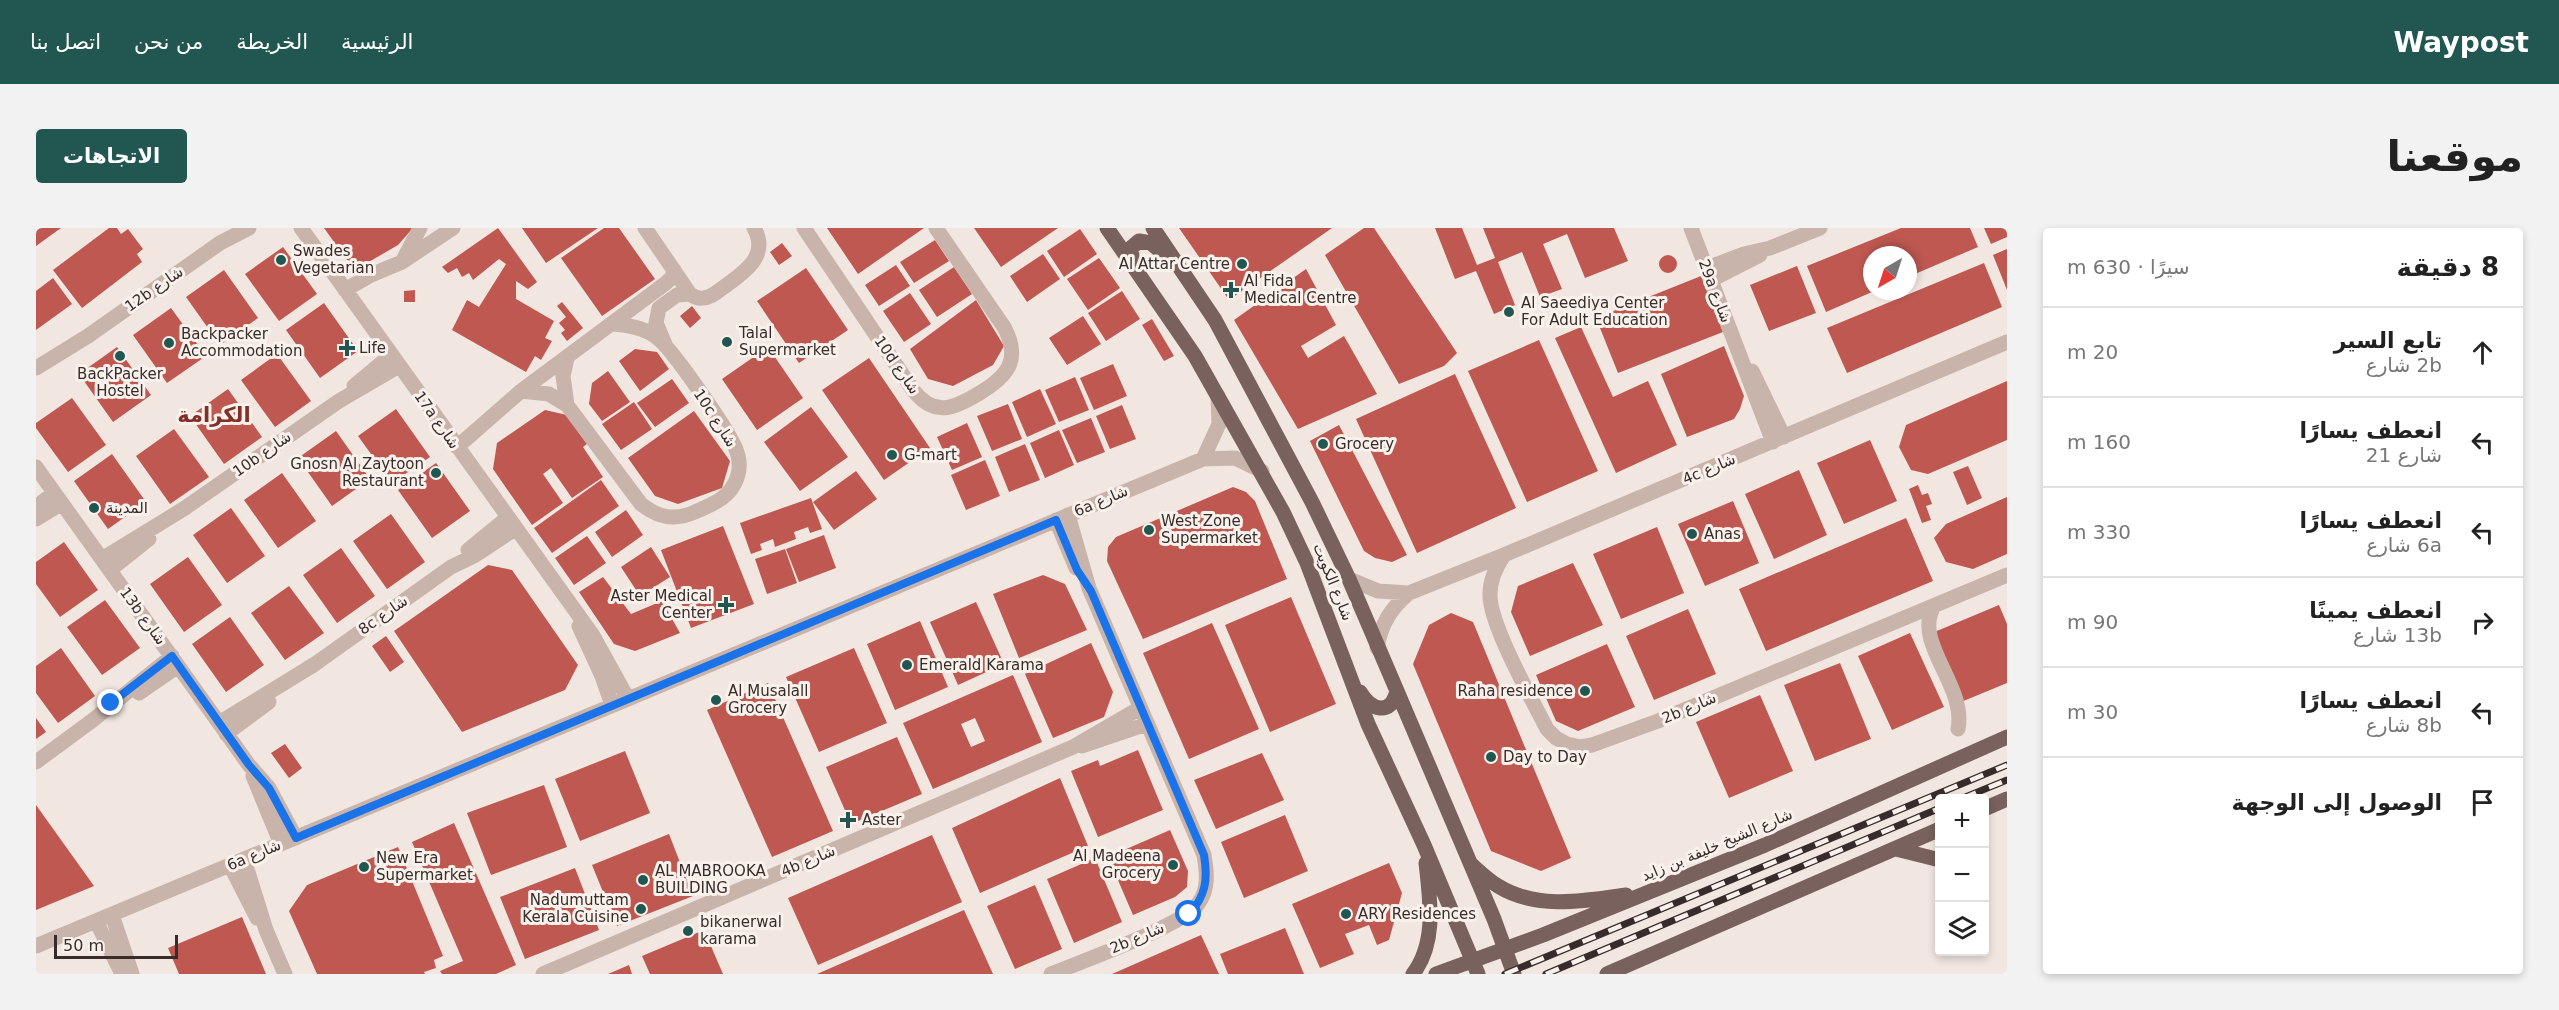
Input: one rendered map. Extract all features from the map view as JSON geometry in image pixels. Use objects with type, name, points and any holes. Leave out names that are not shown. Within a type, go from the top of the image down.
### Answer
[{"type":"main road","name":"شارع الكويت","points":[[1107,228],[1218,393],[1262,471],[1307,563],[1368,724],[1424,845],[1475,967]]},
{"type":"main road","name":"شارع الكويت","points":[[1153,228],[1215,320],[1290,459],[1349,579],[1470,863],[1514,974]]},
{"type":"main road","points":[[1133,265],[1131,248],[1134,243],[1145,240],[1186,274]]},
{"type":"main road","points":[[1349,671],[1364,698],[1375,708],[1390,705],[1397,691]]},
{"type":"main road","name":"شارع الشيخ خليفة بن زايد","points":[[1436,974],[1475,967],[1505,948],[1653,891],[1796,832],[2007,736]]},
{"type":"main road","points":[[1989,807],[2007,799]]},
{"type":"main road","points":[[1613,972],[1935,831]]},
{"type":"main road","points":[[1413,974],[1422,958],[1428,939],[1430,903],[1424,845]]},
{"type":"main road","points":[[1896,849],[1935,859]]},
{"type":"main road","points":[[1470,863],[1498,886],[1539,900],[1583,902],[1653,891]]},
{"type":"street","name":"12b شارع","points":[[220,243],[235,228]]},
{"type":"street","name":"12b شارع","points":[[36,368],[88,336],[220,243],[249,228]]},
{"type":"street","name":"17a شارع","points":[[301,228],[600,646],[628,699]]},
{"type":"street","points":[[398,264],[420,228]]},
{"type":"street","points":[[348,295],[375,283],[398,264],[453,228]]},
{"type":"street","points":[[645,228],[690,294]]},
{"type":"street","name":"10c شارع","points":[[522,391],[549,394],[567,405],[641,504],[650,512],[661,517],[673,518],[686,516],[717,502],[732,488],[737,477],[738,454],[733,442],[665,344],[656,323],[659,308],[677,294],[690,294],[699,298],[710,297],[751,267],[759,250],[759,240],[754,228]]},
{"type":"street","name":"10d شارع","points":[[804,228],[913,390],[927,404],[946,409],[959,406],[997,383],[1011,363],[1013,351],[1011,338],[936,228]]},
{"type":"street","name":"29a شارع","points":[[1691,228],[1740,354],[1760,383],[1778,440]]},
{"type":"street","points":[[1709,274],[1743,266],[1770,248],[1820,228]]},
{"type":"street","points":[[454,443],[488,423],[505,404],[666,283],[672,277],[674,270]]},
{"type":"street","name":"10c شارع","points":[[612,324],[646,331],[665,344]]},
{"type":"street","name":"12b شارع","points":[[36,380],[71,353],[88,336]]},
{"type":"street","name":"4c شارع","points":[[1377,648],[1384,622],[1399,601],[1409,593],[2007,342]]},
{"type":"street","name":"10c شارع","points":[[567,358],[563,376],[567,405]]},
{"type":"street","name":"10b شارع","points":[[106,565],[395,360]]},
{"type":"street","points":[[1203,459],[1219,424],[1218,393]]},
{"type":"street","name":"6a شارع","points":[[36,946],[1203,459],[1235,458],[1262,471]]},
{"type":"street","name":"13b شارع","points":[[36,467],[249,765],[269,788],[296,838]]},
{"type":"street","points":[[36,507],[58,498]]},
{"type":"street","points":[[36,519],[58,498]]},
{"type":"street","points":[[1062,518],[1147,724]]},
{"type":"street","name":"8c شارع","points":[[223,728],[451,567],[474,556],[511,524]]},
{"type":"street","name":"2b شارع","points":[[1504,555],[1492,580],[1490,593],[1495,620],[1547,729],[1556,738],[1580,747],[1592,746],[1658,722],[2007,575]]},
{"type":"street","name":"4c شارع","points":[[1349,579],[1378,591],[1409,593]]},
{"type":"street","points":[[1934,606],[1928,618],[1929,633],[1957,699],[1960,719],[1958,729]]},
{"type":"street","name":"17a شارع","points":[[574,612],[602,675],[612,705]]},
{"type":"street","points":[[36,762],[175,661]]},
{"type":"street","name":"4b شارع","points":[[543,974],[1073,747],[1140,708]]},
{"type":"street","name":"2b شارع","points":[[1051,974],[1178,920],[1197,905],[1207,882],[1204,855],[1147,724]]},
{"type":"street","name":"4b شارع","points":[[1073,747],[1105,740],[1147,724]]},
{"type":"street","name":"13b شارع","points":[[249,765],[281,844]]},
{"type":"street","points":[[237,862],[285,974]]},
{"type":"street","points":[[112,915],[132,974]]},
{"type":"street","points":[[96,921],[122,974]]},
{"type":"building","points":[[36,228],[61,228],[36,246]]},
{"type":"building","points":[[109,228],[117,228],[121,234],[128,229],[143,249],[137,254],[142,262],[82,308],[53,270]]},
{"type":"building","points":[[324,228],[413,228],[398,245],[367,263],[347,260]]},
{"type":"building","points":[[498,228],[537,282],[528,289],[516,281],[516,299],[554,321],[545,338],[552,341],[541,360],[535,356],[526,372],[452,330],[467,300],[479,307],[506,264],[499,259],[473,280],[469,273],[462,277],[457,268],[448,273],[442,267]]},
{"type":"building","points":[[522,228],[598,228],[546,263]]},
{"type":"building","points":[[604,228],[619,228],[655,279],[602,316],[561,258]]},
{"type":"building","points":[[827,228],[924,228],[858,274]]},
{"type":"building","points":[[974,228],[1058,228],[1001,267]]},
{"type":"building","name":"Al Attar Centre","points":[[1179,228],[1332,228],[1229,300]]},
{"type":"building","points":[[1364,228],[1374,228],[1457,353],[1444,366],[1399,384],[1325,255]]},
{"type":"building","points":[[1435,228],[1462,228],[1477,265],[1495,258],[1483,228],[1614,228],[1628,261],[1585,278],[1567,234],[1543,244],[1562,289],[1540,297],[1522,252],[1498,262],[1515,305],[1494,314],[1476,271],[1455,279]]},
{"type":"building","points":[[1901,228],[1970,228],[1978,247],[1917,273],[1917,246],[1863,246],[1863,296],[1826,312],[1807,266]]},
{"type":"building","points":[[1984,228],[2007,228],[2007,237],[1991,244]]},
{"type":"building","points":[[1080,229],[1097,254],[1064,277],[1047,251]]},
{"type":"building","points":[[935,240],[949,261],[914,283],[900,262]]},
{"type":"building","points":[[782,243],[792,256],[779,265],[770,252]]},
{"type":"building","points":[[283,247],[317,294],[279,321],[245,274]]},
{"type":"building","points":[[2007,249],[2007,290],[1993,255]]},
{"type":"building","points":[[1043,254],[1060,279],[1027,302],[1010,276]]},
{"type":"building","points":[[1668,255],[1674,258],[1677,264],[1674,270],[1668,273],[1662,270],[1659,264],[1662,258]]},
{"type":"building","points":[[1099,258],[1120,288],[1088,310],[1067,279]]},
{"type":"building","points":[[1984,263],[2002,307],[1847,373],[1827,328],[1895,300],[1917,300],[1917,291]]},
{"type":"building","points":[[896,265],[910,286],[879,306],[865,285]]},
{"type":"building","points":[[1797,266],[1816,313],[1769,331],[1750,285]]},
{"type":"building","points":[[954,267],[972,294],[937,317],[919,290]]},
{"type":"building","points":[[806,268],[848,330],[799,363],[757,301]]},
{"type":"building","points":[[1306,269],[1336,325],[1301,346],[1308,358],[1344,336],[1377,394],[1298,429],[1234,320]]},
{"type":"building","points":[[224,270],[258,318],[220,345],[186,297]]},
{"type":"building","points":[[1701,276],[1723,332],[1618,373],[1596,318]]},
{"type":"building","points":[[53,278],[72,304],[36,330],[36,291]]},
{"type":"building","points":[[415,290],[415,302],[404,302],[404,291]]},
{"type":"building","points":[[1122,291],[1140,319],[1106,341],[1088,313]]},
{"type":"building","points":[[910,293],[931,324],[904,342],[883,311]]},
{"type":"building","points":[[976,300],[1004,346],[993,365],[953,386],[928,379],[910,349]]},
{"type":"building","points":[[562,302],[583,328],[567,341],[561,333],[565,330],[559,323],[566,317],[557,306]]},
{"type":"building","points":[[324,303],[358,351],[320,378],[286,330]]},
{"type":"building","points":[[692,306],[701,318],[690,328],[680,316]]},
{"type":"building","points":[[171,308],[206,356],[167,383],[133,335]]},
{"type":"building","points":[[1083,316],[1101,344],[1067,365],[1049,338]]},
{"type":"building","points":[[1152,319],[1174,356],[1164,361],[1142,325]]},
{"type":"building","points":[[1581,327],[1613,397],[1648,381],[1677,445],[1616,473],[1555,338]]},
{"type":"building","points":[[1539,340],[1598,471],[1527,502],[1468,371]]},
{"type":"building","points":[[1724,346],[1744,396],[1740,409],[1734,419],[1687,437],[1661,374]]},
{"type":"building","points":[[117,347],[151,395],[113,422],[79,374]]},
{"type":"building","points":[[768,347],[803,398],[757,430],[722,379]]},
{"type":"building","points":[[635,349],[657,352],[669,369],[640,391],[619,361]]},
{"type":"building","points":[[277,354],[311,401],[275,427],[241,380]]},
{"type":"building","points":[[869,358],[930,448],[884,480],[822,390]]},
{"type":"building","points":[[1113,364],[1127,396],[1094,410],[1080,378]]},
{"type":"building","points":[[608,371],[630,402],[602,421],[589,404],[592,383]]},
{"type":"building","points":[[1455,374],[1516,508],[1417,553],[1356,419]]},
{"type":"building","points":[[1075,377],[1089,410],[1059,422],[1045,390]]},
{"type":"building","points":[[672,379],[689,403],[655,427],[637,403]]},
{"type":"building","points":[[2007,381],[2007,440],[1928,474],[1911,470],[1899,447],[1906,425]]},
{"type":"building","points":[[228,389],[262,437],[224,464],[190,416]]},
{"type":"building","points":[[1040,389],[1056,424],[1027,437],[1012,402]]},
{"type":"building","points":[[72,398],[106,445],[68,472],[36,428],[36,423]]},
{"type":"building","points":[[634,402],[652,429],[621,450],[602,424]]},
{"type":"building","points":[[1008,404],[1022,439],[992,451],[977,416]]},
{"type":"building","points":[[1122,405],[1136,439],[1110,449],[1096,416]]},
{"type":"building","points":[[811,407],[848,457],[800,491],[764,442]]},
{"type":"building","points":[[396,409],[430,457],[392,483],[358,436]]},
{"type":"building","points":[[545,410],[567,415],[587,444],[583,447],[603,477],[572,498],[551,468],[543,474],[563,503],[532,525],[493,469],[497,443]]},
{"type":"building","points":[[694,411],[730,461],[722,488],[678,504],[655,496],[628,458]]},
{"type":"building","points":[[1091,418],[1105,452],[1077,463],[1062,430]]},
{"type":"building","points":[[967,423],[982,457],[952,470],[937,437]]},
{"type":"building","points":[[1339,425],[1407,555],[1392,562],[1375,558],[1364,551],[1310,441]]},
{"type":"building","points":[[174,429],[209,477],[170,504],[136,456]]},
{"type":"building","points":[[1059,430],[1074,465],[1045,478],[1030,443]]},
{"type":"building","points":[[336,431],[370,479],[332,506],[298,458]]},
{"type":"building","points":[[1870,440],[1897,501],[1844,524],[1817,463]]},
{"type":"building","points":[[1025,444],[1040,480],[1009,492],[995,457]]},
{"type":"building","points":[[112,454],[146,502],[108,529],[74,481]]},
{"type":"building","points":[[985,460],[1000,496],[966,510],[951,475]]},
{"type":"building","points":[[436,463],[470,511],[432,538],[398,490]]},
{"type":"building","points":[[1968,466],[1982,498],[1967,505],[1953,472]]},
{"type":"building","points":[[1799,470],[1827,535],[1774,559],[1745,494]]},
{"type":"building","points":[[856,471],[877,499],[834,530],[813,502]]},
{"type":"building","points":[[282,473],[316,521],[278,548],[244,500]]},
{"type":"building","points":[[601,480],[619,506],[552,553],[534,528]]},
{"type":"building","points":[[1918,485],[1922,495],[1928,493],[1932,504],[1926,506],[1931,520],[1922,523],[1909,489]]},
{"type":"building","points":[[1233,487],[1246,492],[1255,501],[1287,579],[1143,639],[1107,561],[1108,547],[1116,537]]},
{"type":"building","points":[[2007,497],[2007,554],[1973,569],[1946,562],[1934,538],[1946,524]]},
{"type":"building","points":[[811,498],[822,529],[810,533],[808,527],[794,532],[796,539],[775,547],[773,539],[760,544],[762,550],[751,554],[740,523]]},
{"type":"building","points":[[1733,501],[1759,563],[1705,586],[1678,524]]},
{"type":"building","points":[[231,508],[265,556],[227,583],[193,535]]},
{"type":"building","points":[[626,510],[643,535],[612,557],[595,532]]},
{"type":"building","points":[[391,514],[425,562],[387,589],[353,541]]},
{"type":"building","points":[[1906,518],[1933,581],[1766,651],[1739,589]]},
{"type":"building","points":[[723,526],[754,604],[691,628],[661,550]]},
{"type":"building","points":[[1657,527],[1684,593],[1621,619],[1593,554]]},
{"type":"building","points":[[824,535],[836,568],[799,582],[786,549]]},
{"type":"building","points":[[587,536],[606,563],[574,585],[555,558]]},
{"type":"building","points":[[64,542],[98,590],[60,617],[36,584],[36,562]]},
{"type":"building","points":[[651,547],[670,577],[640,596],[621,567]]},
{"type":"building","points":[[341,548],[375,596],[337,623],[303,575]]},
{"type":"building","points":[[785,549],[797,583],[767,594],[755,559]]},
{"type":"building","points":[[188,557],[222,605],[184,632],[150,584]]},
{"type":"building","points":[[1573,563],[1603,625],[1530,656],[1511,612],[1518,586]]},
{"type":"building","points":[[488,565],[512,570],[578,665],[565,690],[462,732],[394,631]]},
{"type":"building","points":[[1043,575],[1065,584],[1087,630],[1019,658],[993,594]]},
{"type":"building","points":[[603,577],[631,614],[662,601],[680,633],[635,651],[614,644],[579,592]]},
{"type":"building","points":[[289,586],[324,633],[285,660],[251,613]]},
{"type":"building","points":[[1291,597],[1336,704],[1270,732],[1225,625]]},
{"type":"building","points":[[105,600],[140,648],[102,675],[67,627]]},
{"type":"building","points":[[976,602],[1004,664],[958,685],[930,622]]},
{"type":"building","points":[[1999,605],[2007,624],[2007,683],[1961,702],[1932,633]]},
{"type":"building","points":[[1688,609],[1716,674],[1654,700],[1626,636]]},
{"type":"building","name":"Day to Day","points":[[1451,613],[1473,622],[1571,858],[1541,871],[1491,851],[1413,664],[1429,625]]},
{"type":"building","points":[[230,617],[264,665],[226,692],[192,644]]},
{"type":"building","name":"Emerald Karama","points":[[920,621],[948,687],[895,710],[867,644]]},
{"type":"building","points":[[1212,623],[1259,729],[1189,759],[1143,653]]},
{"type":"building","points":[[1910,633],[1944,707],[1892,730],[1858,656]]},
{"type":"building","points":[[386,636],[404,662],[390,672],[372,646]]},
{"type":"building","points":[[1091,643],[1113,692],[1104,717],[1053,738],[1025,674]]},
{"type":"building","name":"Raha residence","points":[[1607,644],[1635,707],[1578,731],[1556,721],[1536,675]]},
{"type":"building","points":[[61,648],[95,696],[58,723],[36,693],[36,666]]},
{"type":"building","points":[[854,648],[887,723],[819,752],[786,677]]},
{"type":"building","points":[[1840,663],[1871,739],[1815,761],[1784,685]]},
{"type":"building","points":[[1013,675],[1042,742],[933,789],[903,723]],"holes":[[[975,718],[985,741],[971,747],[961,724]]]},
{"type":"building","points":[[768,683],[833,831],[772,857],[707,710]]},
{"type":"building","points":[[1760,695],[1793,771],[1729,798],[1696,722]]},
{"type":"building","points":[[36,718],[46,732],[36,739]]},
{"type":"building","points":[[897,737],[922,794],[851,824],[826,767]]},
{"type":"building","points":[[285,744],[302,768],[289,778],[271,753]]},
{"type":"building","points":[[1138,750],[1163,810],[1098,837],[1071,771],[1098,760],[1100,766]]},
{"type":"building","points":[[625,751],[650,813],[580,841],[555,779]]},
{"type":"building","points":[[1262,753],[1284,800],[1216,829],[1194,780]]},
{"type":"building","points":[[1060,778],[1088,846],[980,893],[952,828]]},
{"type":"building","points":[[544,785],[567,847],[491,875],[467,813]]},
{"type":"building","points":[[36,805],[94,886],[36,910]]},
{"type":"building","points":[[1285,815],[1308,871],[1244,898],[1221,842]]},
{"type":"building","points":[[454,823],[516,965],[496,974],[442,974],[440,971],[463,961],[412,842]]},
{"type":"building","points":[[1170,830],[1188,871],[1187,887],[1175,897],[1133,915],[1108,857]]},
{"type":"building","name":"AL MABROOKA BUILDING","points":[[669,834],[693,896],[617,926],[592,865]]},
{"type":"building","points":[[932,835],[962,902],[818,965],[788,898]]},
{"type":"building","points":[[398,847],[443,956],[434,960],[436,968],[424,972],[425,974],[317,974],[289,911],[307,885]]},
{"type":"building","points":[[1095,858],[1122,922],[1074,943],[1047,879]]},
{"type":"building","name":"ARY Residences","points":[[1389,863],[1402,893],[1389,940],[1377,945],[1369,925],[1345,934],[1354,954],[1320,968],[1292,904]]},
{"type":"building","points":[[575,868],[599,930],[525,959],[500,897]]},
{"type":"building","points":[[1035,885],[1062,949],[1015,969],[987,906]]},
{"type":"building","points":[[964,910],[993,974],[817,974]]},
{"type":"building","points":[[242,917],[266,974],[179,974],[168,948]]},
{"type":"building","points":[[1285,928],[1304,974],[1228,974],[1220,954]]},
{"type":"building","points":[[704,930],[723,974],[650,974],[642,956]]},
{"type":"building","points":[[1201,935],[1219,974],[1112,974]]},
{"type":"building","points":[[629,965],[632,974],[608,974]]},
{"type":"railway","points":[[1505,974],[2007,765]]},
{"type":"railway","points":[[1973,794],[2007,780]]},
{"type":"railway","points":[[1546,974],[1935,810]]},
{"type":"place","name":"Swades Vegetarian","points":[[281,260]]},
{"type":"place","name":"Al Attar Centre","points":[[1242,264]]},
{"type":"place","name":"Al Fida Medical Centre","points":[[1231,290]]},
{"type":"place","name":"Al Saeediya Center For Adult Education","points":[[1509,312]]},
{"type":"place","name":"Talal Supermarket","points":[[727,342]]},
{"type":"place","name":"Backpacker Accommodation","points":[[169,343]]},
{"type":"place","name":"Life","points":[[347,348]]},
{"type":"place","name":"BackPacker Hostel","points":[[120,356]]},
{"type":"place","name":"Grocery","points":[[1323,444]]},
{"type":"place","name":"G-mart","points":[[892,455]]},
{"type":"place","name":"Gnosn Al Zaytoon Restaurant","points":[[436,473]]},
{"type":"place","name":"المدينة","points":[[94,508]]},
{"type":"place","name":"West Zone Supermarket","points":[[1149,530]]},
{"type":"place","name":"Anas","points":[[1692,534]]},
{"type":"place","name":"Aster Medical Center","points":[[726,605]]},
{"type":"place","name":"Emerald Karama","points":[[907,665]]},
{"type":"place","name":"Raha residence","points":[[1585,691]]},
{"type":"place","name":"Al Musalall Grocery","points":[[716,700]]},
{"type":"place","name":"Day to Day","points":[[1491,757]]},
{"type":"place","name":"Aster","points":[[848,820]]},
{"type":"place","name":"Al Madeena Grocery","points":[[1173,865]]},
{"type":"place","name":"New Era Supermarket","points":[[364,867]]},
{"type":"place","name":"AL MABROOKA BUILDING","points":[[643,880]]},
{"type":"place","name":"Nadumuttam Kerala Cuisine","points":[[641,909]]},
{"type":"place","name":"ARY Residences","points":[[1346,914]]},
{"type":"place","name":"bikanerwal karama","points":[[688,931]]},
{"type":"district","name":"الكرامة","points":[[214,415]]},
{"type":"route","points":[[111,703],[172,656],[249,765],[263,779],[296,838],[1056,520],[1077,570],[1091,591],[1204,855],[1207,882],[1197,905],[1189,914]]}]
